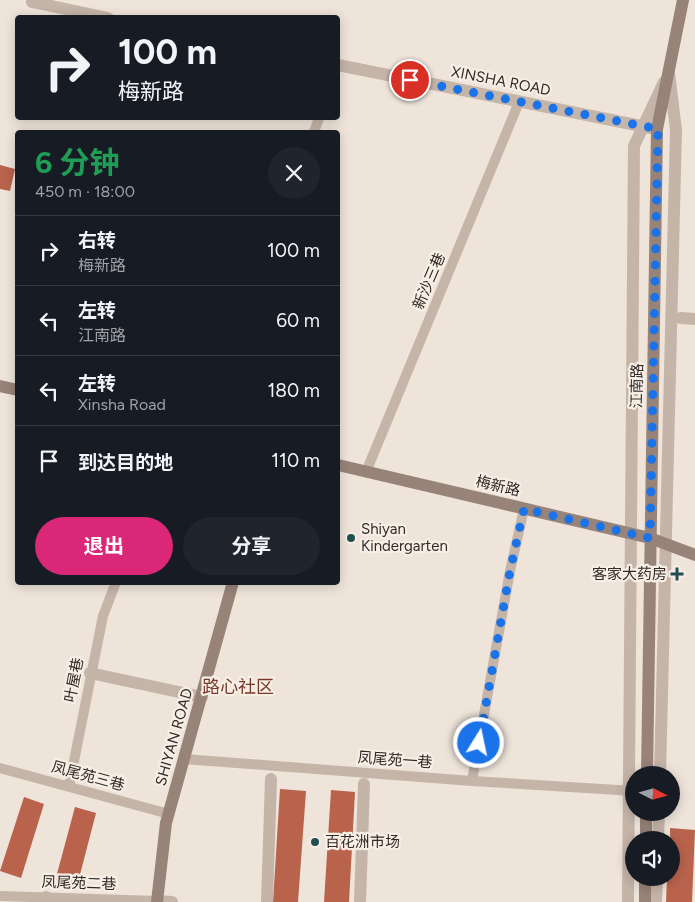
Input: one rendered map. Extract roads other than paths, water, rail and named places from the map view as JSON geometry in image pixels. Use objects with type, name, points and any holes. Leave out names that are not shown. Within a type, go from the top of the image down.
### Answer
[{"type":"main road","name":"江南路","points":[[647,766],[658,129],[683,0]]},
{"type":"main road","points":[[0,386],[15,389]]},
{"type":"main road","name":"梅新路","points":[[340,466],[650,538],[695,555]]},
{"type":"main road","name":"SHIYAN ROAD","points":[[157,901],[166,824],[232,585]]},
{"type":"main road","points":[[645,902],[646,886]]},
{"type":"street","points":[[32,2],[94,15]]},
{"type":"street","name":"XINSHA ROAD","points":[[340,65],[658,129]]},
{"type":"street","points":[[660,766],[676,130],[669,71]]},
{"type":"street","points":[[628,902],[634,146],[669,71]]},
{"type":"street","points":[[680,318],[695,319]]},
{"type":"street","points":[[90,672],[202,697]]},
{"type":"street","points":[[267,902],[271,780]]},
{"type":"street","points":[[360,902],[364,784]]},
{"type":"street","points":[[656,902],[657,886]]},
{"type":"street","points":[[157,901],[172,902]]},
{"type":"lane","name":"新沙三巷","points":[[366,472],[519,102]]},
{"type":"lane","points":[[472,781],[510,571],[524,509]]},
{"type":"lane","name":"叶屋巷","points":[[69,786],[90,672],[103,616],[115,585]]},
{"type":"lane","name":"凤尾苑一巷","points":[[184,758],[472,781],[625,790]]},
{"type":"lane","name":"凤尾苑三巷","points":[[0,768],[169,814]]},
{"type":"lane","name":"凤尾苑二巷","points":[[0,896],[46,900],[157,901]]},
{"type":"place","name":"Shiyan Kindergarten","points":[[351,538]]},
{"type":"place","name":"客家大药房","points":[[677,574]]},
{"type":"place","name":"百花洲市场","points":[[315,842]]},
{"type":"district","name":"路心社区","points":[[238,687]]}]
